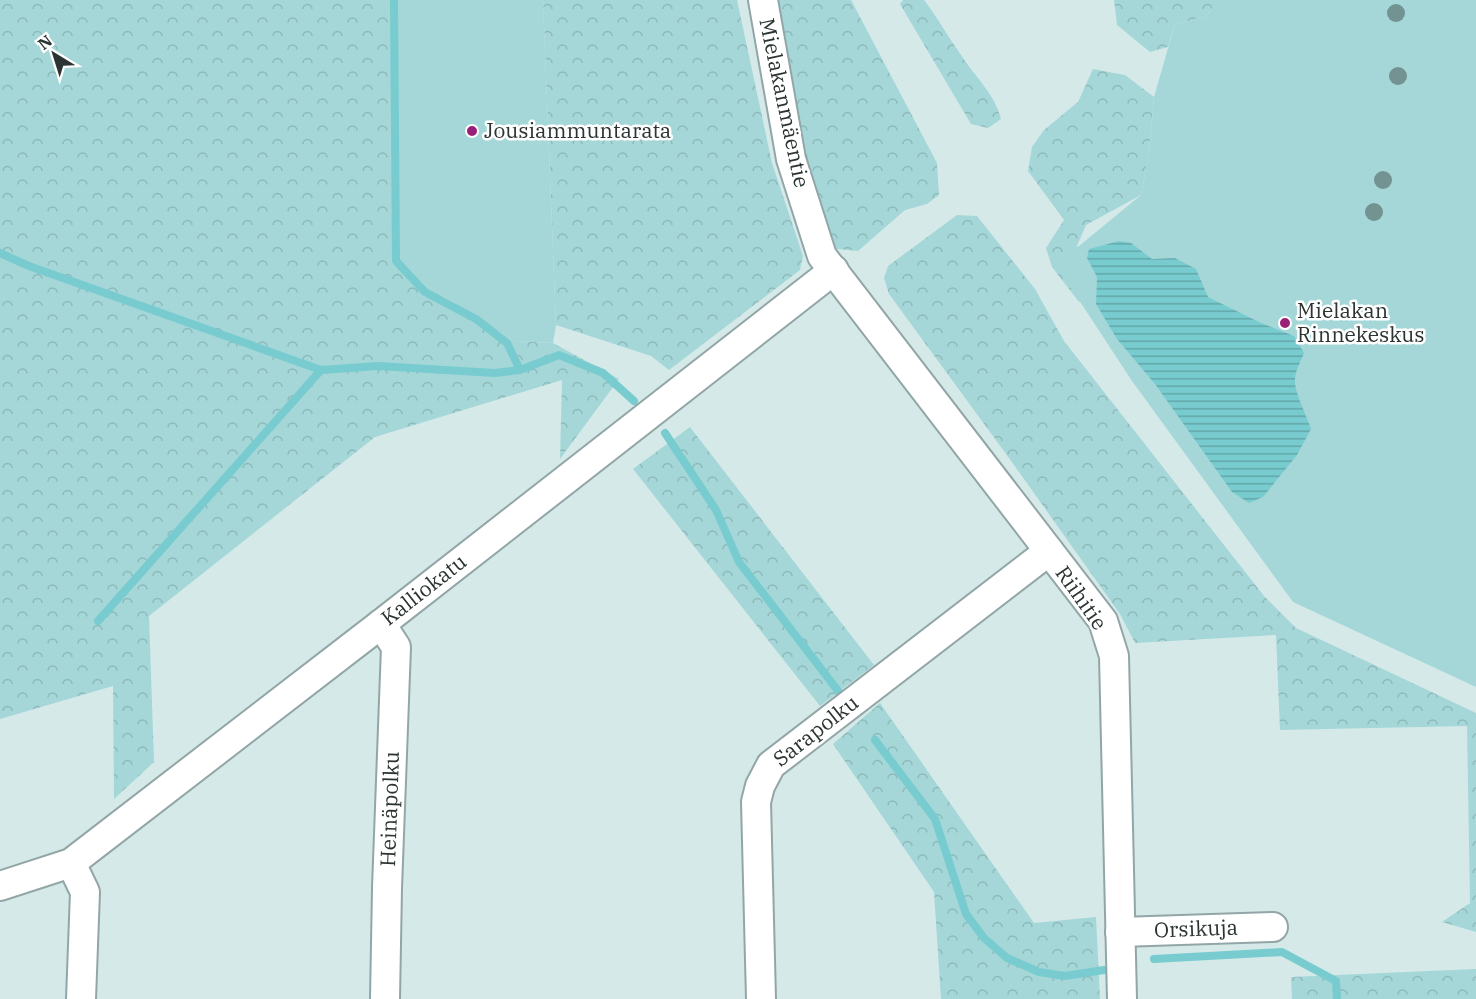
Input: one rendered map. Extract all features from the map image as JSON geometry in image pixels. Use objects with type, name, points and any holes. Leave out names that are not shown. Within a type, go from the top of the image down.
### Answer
[{"type":"street","name":"Mielakanmäentie","points":[[763,0],[791,159],[822,256],[834,270]]},
{"type":"street","name":"Riihitie","points":[[834,270],[1103,621],[1114,657],[1122,999]]},
{"type":"street","name":"Kalliokatu","points":[[0,886],[71,863],[834,270]]},
{"type":"street","name":"Sarapolku","points":[[761,999],[756,802],[760,786],[771,765],[1049,551]]},
{"type":"street","name":"Heinäpolku","points":[[381,624],[396,647],[385,999]]},
{"type":"street","points":[[71,863],[85,892],[81,999]]},
{"type":"street","name":"Orsikuja","points":[[1120,932],[1273,927]]},
{"type":"green space","points":[[0,0],[397,0],[392,263],[514,341],[553,343],[619,379],[560,459],[562,380],[375,437],[149,616],[154,762],[114,799],[113,686],[0,719]]},
{"type":"green space","name":"Jousiammuntarata","points":[[397,0],[543,0],[556,325],[553,343],[514,341],[392,263]]},
{"type":"green space","points":[[543,0],[737,0],[772,163],[803,256],[800,270],[669,370],[651,356],[556,325]]},
{"type":"green space","points":[[777,0],[851,0],[937,163],[939,195],[927,204],[905,210],[858,251],[828,248],[808,188]]},
{"type":"green space","points":[[903,0],[924,0],[989,94],[1001,119],[988,128],[971,124],[900,4]]},
{"type":"green space","points":[[1114,0],[1218,0],[1206,17],[1175,24],[1168,47],[1150,52],[1117,25]]},
{"type":"green space","name":"Mielakan Rinnekeskus","points":[[1218,0],[1476,0],[1476,687],[1293,602],[1132,381],[1056,265],[1141,195],[1149,153],[1154,97],[1175,24],[1206,17]]},
{"type":"green space","points":[[1093,69],[1125,75],[1154,97],[1149,153],[1141,195],[1086,225],[1077,246],[1092,287],[1079,302],[1052,267],[1046,248],[1064,220],[1028,171],[1032,147],[1044,130],[1078,102]]},
{"type":"green space","points":[[957,215],[977,216],[1035,289],[1064,341],[1264,596],[1296,628],[1476,713],[1476,932],[1442,922],[1470,903],[1467,726],[1280,730],[1276,635],[1135,643],[1120,614],[889,294],[884,278],[888,266]]},
{"type":"green space","points":[[690,427],[874,665],[820,706],[633,469]]},
{"type":"green space","points":[[880,703],[1034,923],[1096,917],[1100,999],[941,999],[934,892],[833,744]]},
{"type":"green space","points":[[1476,969],[1476,999],[1292,999],[1291,977]]},
{"type":"shaded area","points":[[1119,241],[1131,243],[1152,259],[1175,258],[1196,269],[1208,297],[1294,336],[1304,353],[1296,373],[1295,385],[1311,429],[1297,455],[1263,497],[1249,503],[1232,492],[1155,384],[1117,339],[1096,304],[1097,277],[1087,258],[1089,249]]},
{"type":"waterway","points":[[394,0],[396,261],[425,292],[476,319],[507,343],[520,370]]},
{"type":"waterway","points":[[0,253],[29,266],[321,370]]},
{"type":"waterway","points":[[98,621],[321,370],[378,366],[495,373],[520,370],[559,355],[603,373],[634,401]]},
{"type":"waterway","points":[[665,433],[716,510],[739,562],[842,696]]},
{"type":"waterway","points":[[875,740],[935,819],[966,914],[984,938],[1007,958],[1039,972],[1065,976],[1104,970]]},
{"type":"waterway","points":[[1154,959],[1282,952],[1336,981],[1337,999]]},
{"type":"place","name":"Jousiammuntarata","points":[[472,131]]},
{"type":"place","name":"Mielakan Rinnekeskus","points":[[1285,323]]}]
